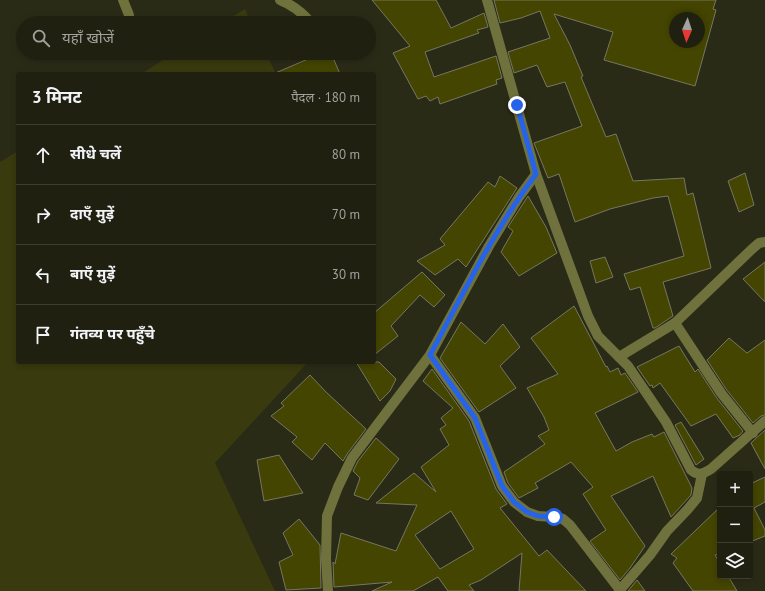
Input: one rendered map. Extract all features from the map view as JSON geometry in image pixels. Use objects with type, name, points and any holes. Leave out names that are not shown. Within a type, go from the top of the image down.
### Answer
[{"type":"street","points":[[123,0],[129,15]]},
{"type":"street","points":[[280,0],[288,3],[305,16]]},
{"type":"street","points":[[487,0],[536,174],[588,316],[598,336],[628,366],[666,422],[691,470],[695,474],[702,474],[711,469],[765,421]]},
{"type":"street","points":[[328,591],[326,559],[327,516],[338,487],[352,458],[430,355],[489,246],[519,197],[536,174]]},
{"type":"street","points":[[619,357],[675,323],[751,250],[760,243],[765,242]]},
{"type":"street","points":[[675,323],[722,393],[753,432]]},
{"type":"street","points":[[430,355],[475,418],[502,486],[514,502],[527,512],[538,516],[563,519],[570,525],[620,591],[650,555],[667,531],[697,498],[702,474]]},
{"type":"shaded area","points":[[245,9],[248,16],[234,16]]},
{"type":"shaded area","points":[[163,60],[269,60],[275,72],[144,72]]},
{"type":"shaded area","points":[[16,152],[16,364],[306,364],[215,463],[275,591],[0,591],[0,162]]},
{"type":"building","points":[[372,0],[436,0],[451,28],[484,13],[488,27],[477,30],[479,33],[425,52],[434,77],[496,56],[502,78],[496,80],[497,84],[440,104],[438,97],[430,101],[426,96],[418,99],[393,53],[410,46]]},
{"type":"building","points":[[494,0],[716,0],[713,9],[716,10],[695,86],[604,60],[613,32],[554,14],[570,45],[583,76],[581,77],[606,137],[616,134],[633,181],[684,178],[687,195],[693,193],[711,268],[663,282],[673,316],[655,328],[653,328],[640,287],[630,290],[624,274],[684,256],[668,196],[653,198],[610,209],[575,222],[559,174],[548,178],[534,143],[582,126],[565,82],[547,87],[537,65],[514,73],[508,52],[550,38],[540,11],[521,18],[500,23]]},
{"type":"building","points":[[306,60],[334,60],[339,72],[278,72]]},
{"type":"building","points":[[745,173],[754,205],[739,212],[728,181]]},
{"type":"building","points":[[500,176],[517,188],[466,267],[458,259],[435,275],[417,261],[445,245],[440,239],[488,182],[495,187]]},
{"type":"building","points":[[528,196],[546,227],[557,253],[519,276],[501,252],[513,231],[508,227]]},
{"type":"building","points":[[605,257],[613,277],[596,283],[590,261]]},
{"type":"building","points":[[765,262],[765,302],[743,279]]},
{"type":"building","points":[[422,272],[445,295],[434,307],[420,295],[391,326],[398,336],[376,353],[376,311]]},
{"type":"building","points":[[574,306],[606,367],[607,366],[610,372],[618,368],[621,375],[625,373],[638,392],[595,413],[616,451],[632,442],[652,434],[654,437],[664,432],[692,488],[691,495],[671,517],[653,476],[611,496],[645,546],[620,580],[590,541],[606,530],[583,494],[593,487],[571,462],[535,483],[538,488],[519,498],[508,483],[504,472],[545,444],[538,436],[549,430],[544,417],[527,388],[558,374],[531,338]]},
{"type":"building","points":[[461,322],[485,344],[503,324],[520,347],[500,366],[516,388],[479,412],[440,358]]},
{"type":"building","points":[[729,338],[747,353],[765,340],[765,415],[761,416],[753,423],[726,389],[707,360]]},
{"type":"building","points":[[679,346],[695,372],[698,369],[716,397],[743,431],[740,435],[733,438],[716,414],[691,426],[660,383],[653,388],[652,385],[650,386],[637,367]]},
{"type":"building","points":[[376,362],[379,362],[396,379],[390,391],[380,401],[357,364],[376,364]]},
{"type":"building","points":[[432,369],[469,421],[496,489],[507,504],[500,508],[539,556],[547,550],[586,591],[519,591],[522,553],[481,580],[469,585],[474,591],[448,591],[438,577],[413,591],[372,591],[392,582],[334,587],[333,562],[335,564],[341,533],[396,551],[417,505],[376,503],[414,473],[436,492],[421,467],[449,445],[440,429],[446,425],[441,418],[453,408],[423,381]],"holes":[[[451,511],[474,549],[440,569],[415,535]]]},
{"type":"building","points":[[310,375],[366,429],[343,461],[325,443],[312,460],[292,442],[297,437],[271,416],[284,406],[281,403]]},
{"type":"building","points":[[681,422],[704,459],[696,465],[675,425]]},
{"type":"building","points":[[765,430],[765,469],[751,443]]},
{"type":"building","points":[[376,438],[399,459],[368,500],[354,495],[360,478],[353,471],[358,461]]},
{"type":"building","points":[[279,455],[303,493],[264,501],[257,460]]},
{"type":"building","points":[[765,477],[765,502],[754,508],[765,530],[765,536],[753,541],[753,507],[753,483]]},
{"type":"building","points":[[717,510],[717,555],[715,555],[717,558],[717,579],[730,579],[737,591],[693,591],[673,563],[677,558],[671,554]]},
{"type":"building","points":[[299,519],[320,545],[321,588],[286,590],[279,562],[293,555],[283,533]]},
{"type":"building","points":[[637,580],[645,591],[628,591]]},
{"type":"route","points":[[517,105],[536,174],[519,197],[489,246],[430,355],[475,418],[502,486],[514,502],[527,512],[538,516],[554,517]]}]
